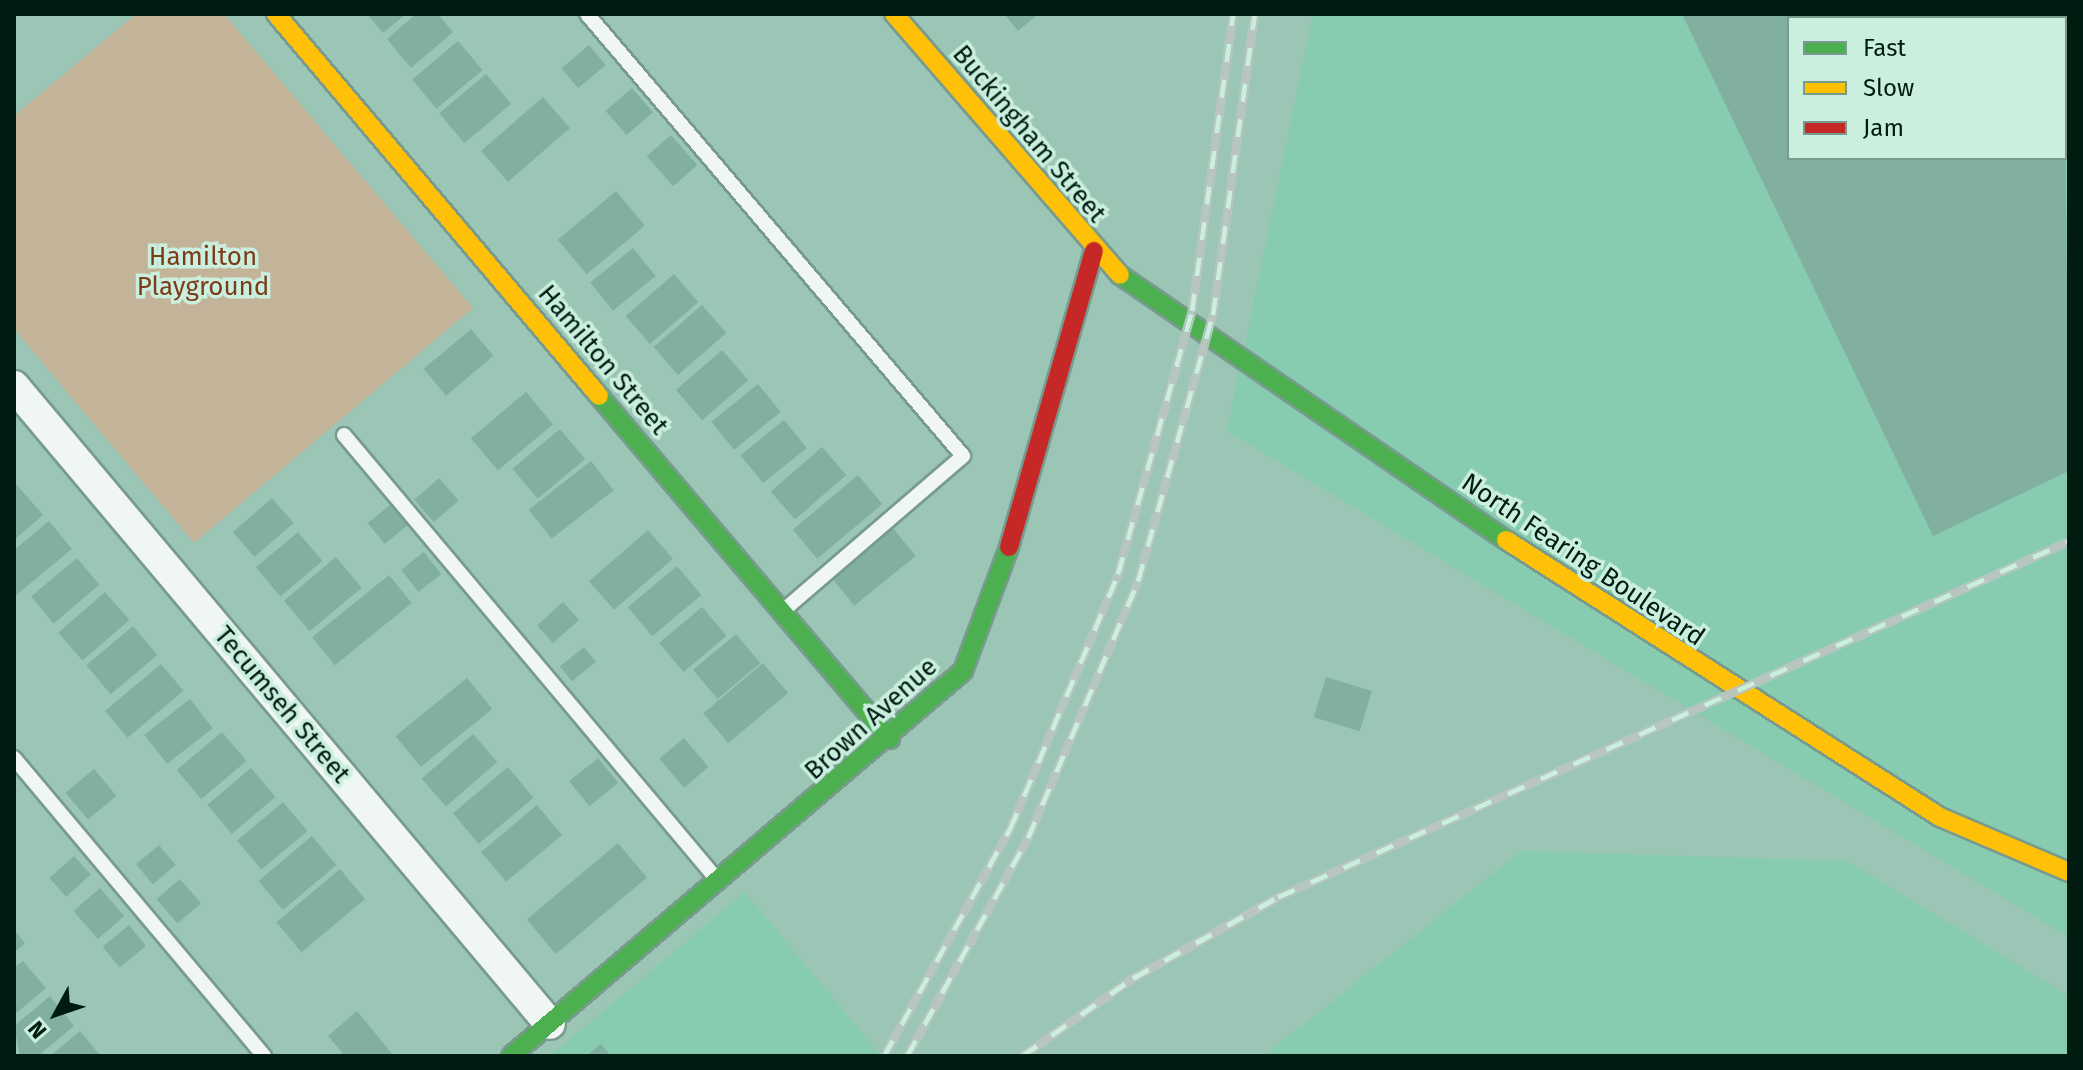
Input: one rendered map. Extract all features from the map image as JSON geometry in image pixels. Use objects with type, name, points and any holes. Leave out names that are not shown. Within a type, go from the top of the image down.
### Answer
[{"type":"street","name":"Hamilton Street","points":[[276,14],[890,739]]},
{"type":"street","name":"Buckingham Street","points":[[894,14],[1094,251]]},
{"type":"street","name":"Brown Avenue","points":[[511,1056],[720,883],[952,684],[979,641],[1094,251]]},
{"type":"street","name":"North Fearing Boulevard","points":[[1094,251],[1145,299],[1714,679],[1940,817],[2069,872]]},
{"type":"street","name":"Tecumseh Street","points":[[14,386],[550,1024]]},
{"type":"lane","points":[[587,14],[963,456],[781,611]]},
{"type":"lane","points":[[344,435],[720,883]]},
{"type":"lane","points":[[14,758],[264,1056]]},
{"type":"shaded area","points":[[1313,14],[2069,14],[2069,937],[1227,431]]},
{"type":"shaded area","points":[[1521,851],[1847,861],[2069,996],[2069,1056],[1264,1056]]},
{"type":"shaded area","points":[[745,892],[881,1056],[550,1056]]},
{"type":"green space","name":"Hamilton Playground","points":[[136,14],[224,14],[473,308],[194,543],[14,329],[14,116]]},
{"type":"building","points":[[367,14],[406,14],[383,33]]},
{"type":"building","points":[[416,14],[438,14],[453,32],[411,68],[387,39]]},
{"type":"building","points":[[1004,14],[1038,14],[1018,31]]},
{"type":"building","points":[[1682,14],[2031,14],[1787,16],[1787,160],[2066,160],[2069,471],[1933,536]]},
{"type":"building","points":[[458,41],[482,70],[436,109],[412,80]]},
{"type":"building","points":[[589,45],[606,65],[578,88],[561,68]]},
{"type":"building","points":[[486,74],[511,104],[464,143],[439,113]]},
{"type":"building","points":[[632,88],[653,112],[627,135],[606,111]]},
{"type":"building","points":[[543,97],[570,128],[508,182],[481,151]]},
{"type":"building","points":[[671,135],[697,165],[673,186],[647,156]]},
{"type":"building","points":[[616,191],[645,225],[587,274],[558,240]]},
{"type":"building","points":[[633,248],[656,276],[613,311],[590,283]]},
{"type":"building","points":[[674,274],[698,302],[650,344],[626,316]]},
{"type":"building","points":[[702,305],[726,333],[678,375],[654,347]]},
{"type":"building","points":[[471,329],[493,356],[446,396],[424,369]]},
{"type":"building","points":[[722,350],[748,380],[702,420],[676,390]]},
{"type":"building","points":[[758,384],[781,412],[734,450],[711,422]]},
{"type":"building","points":[[526,392],[553,424],[498,470],[471,438]]},
{"type":"building","points":[[784,420],[807,448],[763,483],[740,455]]},
{"type":"building","points":[[560,429],[585,459],[538,499],[513,469]]},
{"type":"building","points":[[822,447],[846,475],[795,520],[771,492]]},
{"type":"building","points":[[591,461],[614,490],[552,539],[529,510]]},
{"type":"building","points":[[858,475],[882,504],[817,559],[793,530]]},
{"type":"building","points":[[439,478],[459,501],[434,522],[414,500]]},
{"type":"building","points":[[17,485],[43,515],[14,540],[14,488]]},
{"type":"building","points":[[272,498],[294,523],[254,557],[233,532]]},
{"type":"building","points":[[391,504],[408,525],[385,544],[368,523]]},
{"type":"building","points":[[49,521],[72,549],[14,597],[14,550]]},
{"type":"building","points":[[893,528],[916,556],[854,606],[832,578]]},
{"type":"building","points":[[648,530],[673,559],[614,610],[589,581]]},
{"type":"building","points":[[298,532],[322,561],[280,596],[256,567]]},
{"type":"building","points":[[424,552],[441,574],[418,592],[401,570]]},
{"type":"building","points":[[336,557],[362,588],[310,631],[284,601]]},
{"type":"building","points":[[77,558],[99,585],[54,623],[31,597]]},
{"type":"building","points":[[677,566],[701,595],[652,636],[628,607]]},
{"type":"building","points":[[389,575],[412,603],[335,665],[312,637]]},
{"type":"building","points":[[105,592],[129,620],[82,661],[58,633]]},
{"type":"building","points":[[563,602],[579,620],[553,643],[537,625]]},
{"type":"building","points":[[702,607],[726,636],[684,672],[659,643]]},
{"type":"building","points":[[133,626],[157,655],[111,694],[86,665]]},
{"type":"building","points":[[736,634],[760,663],[718,699],[693,670]]},
{"type":"building","points":[[584,647],[596,662],[572,681],[560,667]]},
{"type":"building","points":[[763,663],[788,693],[728,743],[703,713]]},
{"type":"building","points":[[161,664],[183,691],[128,738],[105,711]]},
{"type":"building","points":[[1326,677],[1372,691],[1360,731],[1314,717]]},
{"type":"building","points":[[467,678],[492,709],[421,767],[396,736]]},
{"type":"building","points":[[190,699],[213,728],[167,764],[144,735]]},
{"type":"building","points":[[222,732],[246,761],[201,799],[177,770]]},
{"type":"building","points":[[473,734],[497,762],[446,807],[422,779]]},
{"type":"building","points":[[684,738],[708,767],[684,788],[659,759]]},
{"type":"building","points":[[598,758],[618,783],[589,806],[569,781]]},
{"type":"building","points":[[508,767],[534,798],[479,844],[453,813]]},
{"type":"building","points":[[251,768],[275,797],[232,834],[207,805]]},
{"type":"building","points":[[94,769],[116,796],[88,820],[66,793]]},
{"type":"building","points":[[283,802],[307,831],[261,870],[237,841]]},
{"type":"building","points":[[537,805],[562,835],[506,882],[481,852]]},
{"type":"building","points":[[312,836],[336,865],[283,910],[258,881]]},
{"type":"building","points":[[618,843],[647,877],[556,954],[527,919]]},
{"type":"building","points":[[159,845],[176,865],[153,884],[136,864]]},
{"type":"building","points":[[74,856],[91,875],[66,897],[49,878]]},
{"type":"building","points":[[340,869],[365,899],[301,952],[276,922]]},
{"type":"building","points":[[180,879],[201,903],[178,923],[157,899]]},
{"type":"building","points":[[100,888],[124,916],[98,939],[74,911]]},
{"type":"building","points":[[129,925],[146,946],[120,967],[103,946]]},
{"type":"building","points":[[14,930],[25,943],[14,953]]},
{"type":"building","points":[[23,961],[46,988],[14,1015],[14,968]]},
{"type":"building","points":[[50,996],[74,1026],[38,1056],[20,1056],[14,1026]]},
{"type":"building","points":[[357,1011],[394,1056],[345,1056],[328,1036]]},
{"type":"building","points":[[80,1031],[101,1056],[50,1056]]},
{"type":"building","points":[[601,1044],[611,1056],[586,1056]]},
{"type":"railway","points":[[884,1056],[1010,829],[1118,574],[1192,311],[1233,14]]},
{"type":"railway","points":[[907,1056],[1028,838],[1138,581],[1213,315],[1255,14]]},
{"type":"railway","points":[[1022,1056],[1133,978],[1278,897],[2069,541]]},
{"type":"traffic: fast","points":[[1120,275],[1506,540]]},
{"type":"traffic: fast","points":[[599,396],[890,739]]},
{"type":"traffic: fast","points":[[511,1056],[963,671],[1009,547]]},
{"type":"traffic: slow","points":[[276,14],[599,396]]},
{"type":"traffic: slow","points":[[894,14],[1120,275]]},
{"type":"traffic: slow","points":[[1506,540],[1940,817],[2069,872]]},
{"type":"traffic: jam","points":[[1009,547],[1094,251]]}]
